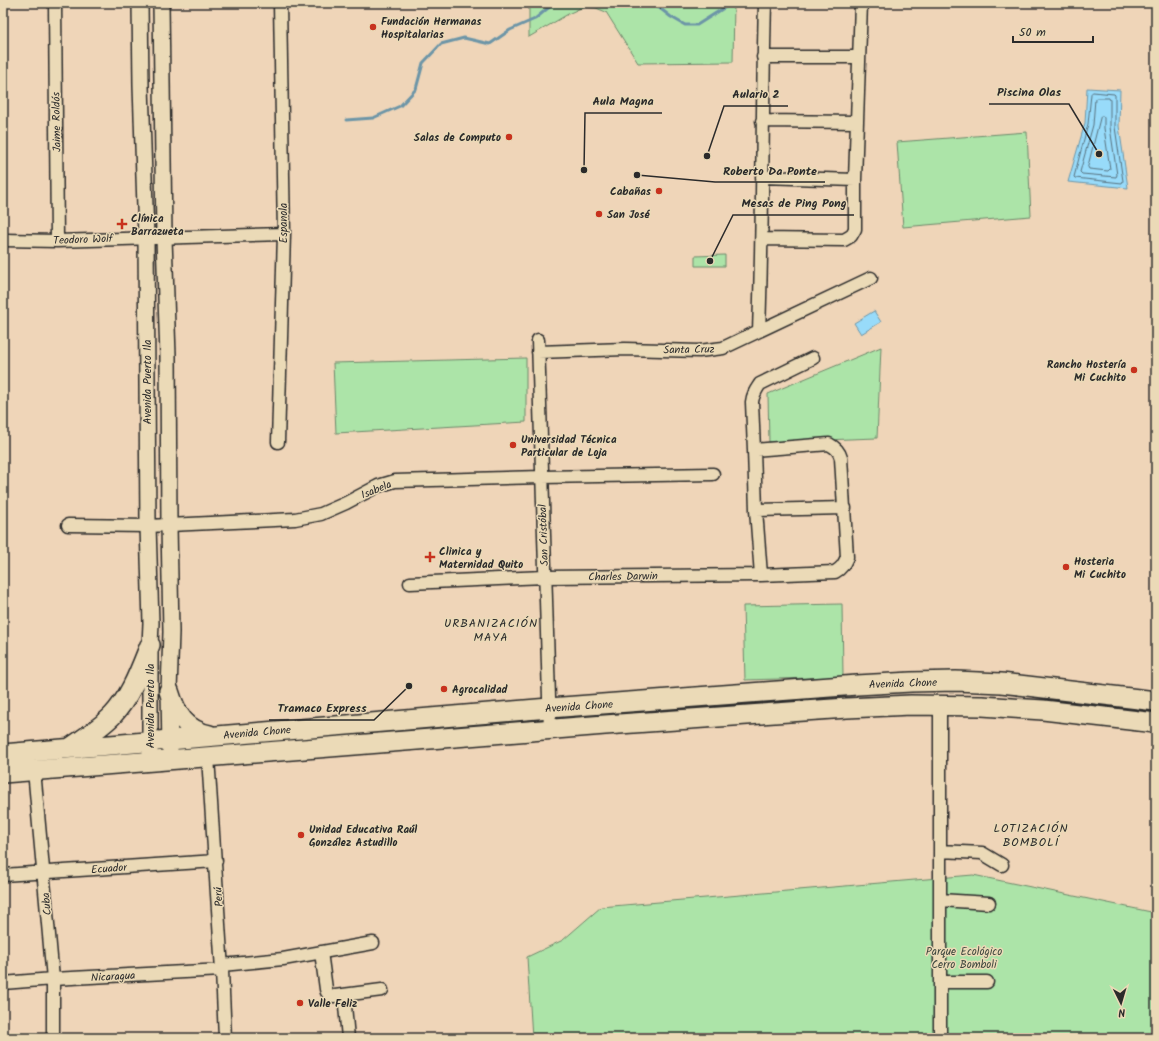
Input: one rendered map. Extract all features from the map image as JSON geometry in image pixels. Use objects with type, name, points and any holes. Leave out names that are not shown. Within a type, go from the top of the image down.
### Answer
[{"type":"main road","points":[[70,748],[106,721],[121,706],[131,690],[150,644]]},
{"type":"main road","name":"Avenida Chone","points":[[3,754],[549,708],[857,685],[918,682],[956,681],[1001,683],[1156,701]]},
{"type":"main road","points":[[169,691],[173,706],[191,728],[200,733],[216,736]]},
{"type":"main road","name":"Avenida Chone","points":[[3,773],[550,730],[847,708],[911,705],[982,706],[1043,710],[1156,723]]},
{"type":"street","name":"Jaime Roldós","points":[[55,3],[57,241]]},
{"type":"street","name":"Avenida Puerto Ila","points":[[140,3],[146,237],[148,526],[151,624],[150,761]]},
{"type":"street","name":"Avenida Puerto Ila","points":[[161,3],[164,238],[168,356],[171,632],[169,691],[170,760]]},
{"type":"street","name":"Espanola","points":[[278,442],[284,234],[280,3]]},
{"type":"street","points":[[759,331],[762,239],[764,3]]},
{"type":"street","points":[[762,239],[844,240],[851,236],[855,229],[861,3]]},
{"type":"street","points":[[764,57],[859,57]]},
{"type":"street","points":[[762,121],[857,122]]},
{"type":"street","points":[[762,177],[856,180]]},
{"type":"street","name":"Teodoro Wolf","points":[[3,240],[57,241],[146,237],[164,238],[284,234]]},
{"type":"street","name":"Santa Cruz","points":[[538,352],[625,349],[699,351],[723,348],[871,278]]},
{"type":"street","name":"San Cristóbal","points":[[538,340],[550,730]]},
{"type":"street","points":[[761,575],[756,510],[753,396],[760,384],[813,358]]},
{"type":"street","points":[[754,450],[829,444],[835,447],[841,458],[845,508],[756,510]]},
{"type":"street","name":"Isabela","points":[[68,525],[148,526],[295,518],[321,514],[378,486],[395,481],[713,474]]},
{"type":"street","name":"Charles Darwin","points":[[410,583],[545,577],[761,575],[835,572],[844,564],[847,557],[845,508]]},
{"type":"street","points":[[940,705],[940,1038]]},
{"type":"street","name":"Perú","points":[[208,757],[216,861],[225,1038]]},
{"type":"street","name":"Cuba","points":[[34,770],[53,979],[53,1038]]},
{"type":"street","points":[[940,851],[982,853],[1002,865]]},
{"type":"street","name":"Ecuador","points":[[3,875],[216,861]]},
{"type":"street","points":[[940,900],[989,903]]},
{"type":"street","name":"Nicaragua","points":[[3,983],[222,968],[373,943]]},
{"type":"street","points":[[321,952],[326,991],[328,994],[333,996],[382,990]]},
{"type":"street","points":[[940,982],[987,982]]},
{"type":"street","points":[[344,995],[348,1038]]},
{"type":"green space","points":[[529,3],[734,3],[733,62],[638,63],[606,12],[596,8],[583,7],[529,37]]},
{"type":"green space","points":[[1027,132],[1031,216],[903,227],[897,142]]},
{"type":"green space","points":[[725,255],[725,266],[695,266],[695,256]]},
{"type":"green space","points":[[881,347],[877,438],[769,442],[768,394]]},
{"type":"green space","points":[[526,358],[526,422],[336,433],[333,363]]},
{"type":"green space","points":[[842,604],[843,677],[745,680],[743,606]]},
{"type":"green space","name":"Parque Ecológico Cerro Bomboli","points":[[973,875],[1156,913],[1156,1038],[532,1038],[527,957],[563,940],[601,907]]},
{"type":"water","points":[[1087,88],[1120,90],[1119,126],[1128,188],[1068,182],[1085,123]]},
{"type":"water","points":[[874,311],[881,322],[861,334],[854,323]]},
{"type":"waterway","points":[[346,120],[373,118],[400,106],[416,89],[423,63],[441,44],[464,38],[490,44],[510,30],[535,19],[554,3]]},
{"type":"waterway","points":[[653,3],[671,17],[685,25],[697,25],[727,6]]},
{"type":"place","name":"Fundación Hermanas Hospitalarias","points":[[373,27]]},
{"type":"place","name":"Salas de Computo","points":[[509,137]]},
{"type":"place","name":"Piscina Olas","points":[[1099,154]]},
{"type":"place","name":"Aulario 2","points":[[707,156]]},
{"type":"place","name":"Aula Magna","points":[[584,170]]},
{"type":"place","name":"Roberto Da Ponte","points":[[637,175]]},
{"type":"place","name":"Cabañas","points":[[659,191]]},
{"type":"place","name":"San José","points":[[599,214]]},
{"type":"place","name":"Clínica Barrazueta","points":[[122,224]]},
{"type":"place","name":"Mesas de Ping Pong","points":[[710,261]]},
{"type":"place","name":"Rancho Hostería Mi Cuchito","points":[[1134,370]]},
{"type":"place","name":"Universidad Técnica Particular de Loja","points":[[513,445]]},
{"type":"place","name":"Clinica y Maternidad Quito","points":[[430,557]]},
{"type":"place","name":"Hosteria Mi Cuchito","points":[[1066,567]]},
{"type":"place","name":"Tramaco Express","points":[[409,686]]},
{"type":"place","name":"Agrocalidad","points":[[444,689]]},
{"type":"place","name":"Unidad Educativa Raúl González Astudillo","points":[[301,835]]},
{"type":"place","name":"Valle Feliz","points":[[300,1003]]},
{"type":"district","name":"URBANIZACIÓN MAYA","points":[[491,630]]},
{"type":"district","name":"LOTIZACIÓN BOMBOLÍ","points":[[1031,835]]}]
